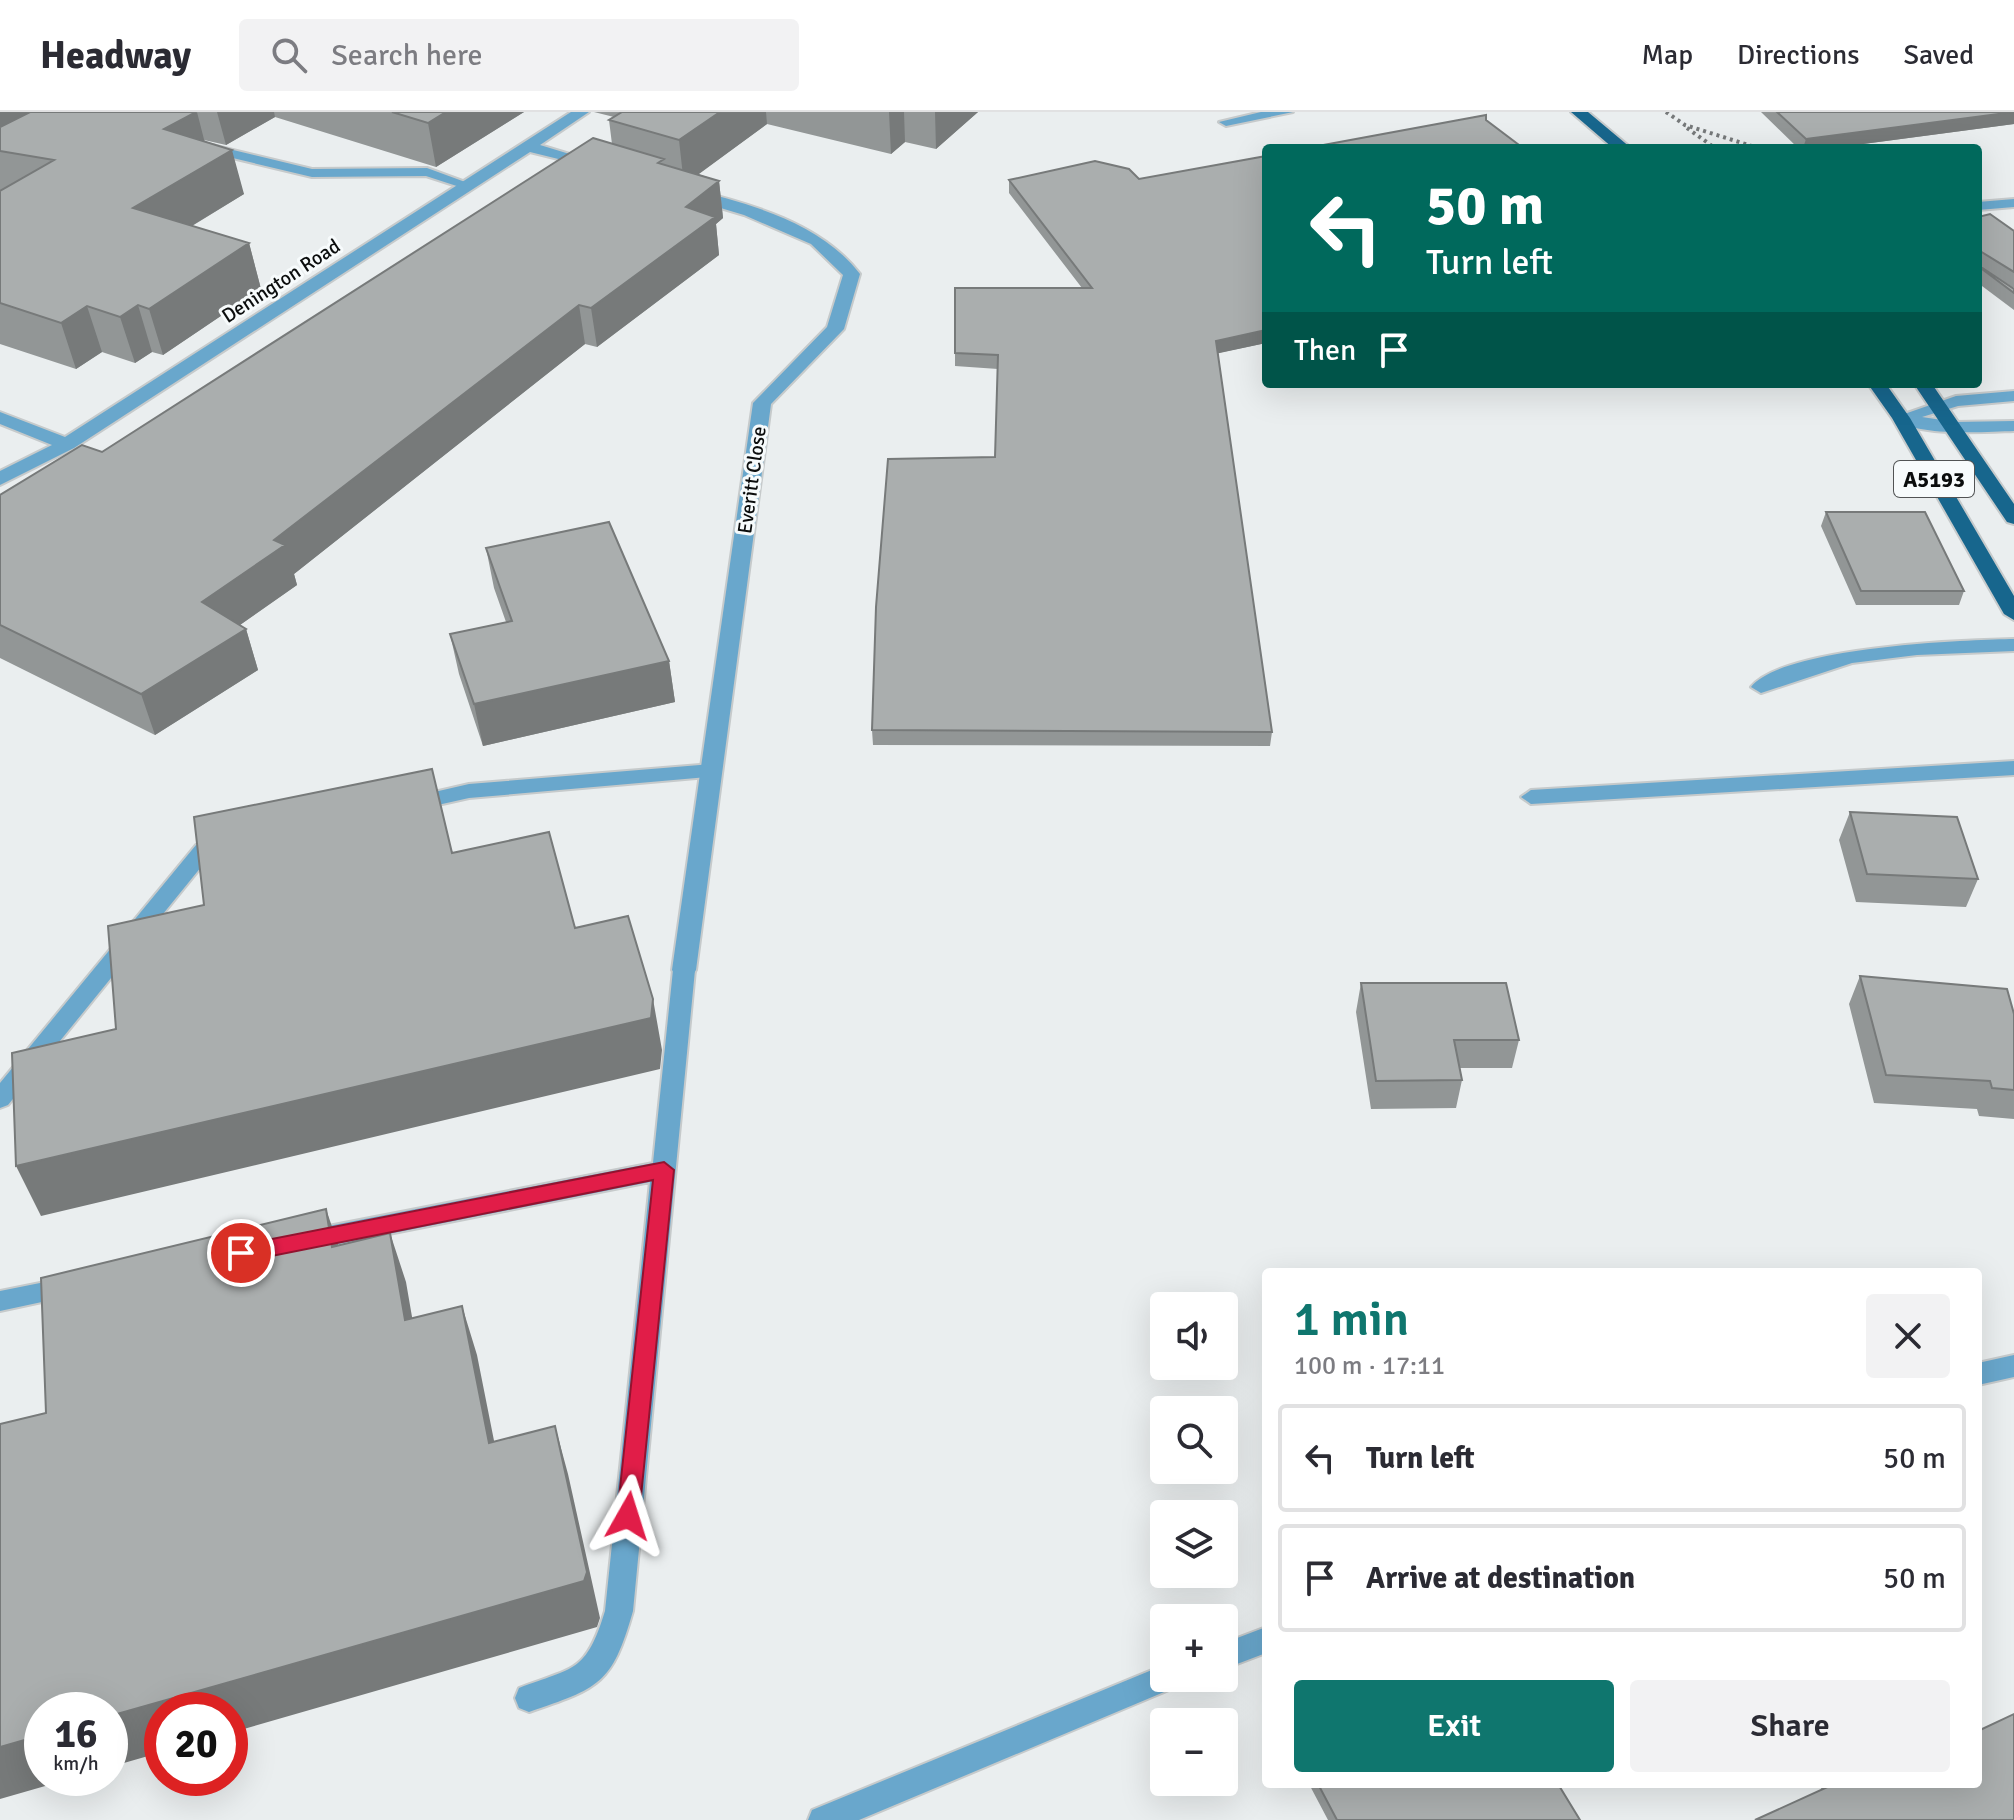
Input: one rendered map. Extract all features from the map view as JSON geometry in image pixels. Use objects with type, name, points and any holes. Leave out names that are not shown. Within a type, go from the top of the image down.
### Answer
[{"type":"main road","points":[[1579,112],[1618,144]]},
{"type":"main road","name":"A5193","points":[[1880,388],[1901,418],[2014,614]]},
{"type":"main road","points":[[1926,388],[2014,518]]},
{"type":"street","name":"Denington Road","points":[[0,479],[67,444],[581,112]]},
{"type":"street","points":[[530,147],[618,173]]},
{"type":"street","name":"Everitt Close","points":[[677,190],[750,212],[817,240],[852,274],[835,329],[762,403],[684,970]]},
{"type":"street","points":[[0,418],[67,444]]},
{"type":"lane","points":[[1226,122],[1286,112]]},
{"type":"lane","points":[[184,142],[312,173],[427,172],[469,186]]},
{"type":"lane","points":[[1982,206],[2014,203]]},
{"type":"lane","points":[[1901,418],[1940,405],[2014,396]]},
{"type":"lane","points":[[1901,418],[1955,427],[2014,426]]},
{"type":"lane","points":[[1761,687],[1796,669],[1850,659],[1943,646],[2014,645]]},
{"type":"lane","points":[[1531,797],[2014,768]]},
{"type":"lane","points":[[391,808],[469,791],[712,771]]},
{"type":"lane","points":[[0,1099],[203,850],[250,839]]},
{"type":"lane","points":[[529,1698],[588,1678],[606,1657],[619,1611],[684,970]]},
{"type":"lane","points":[[278,1246],[664,1170]]},
{"type":"lane","points":[[0,1301],[93,1283]]},
{"type":"lane","points":[[1982,1373],[2014,1366]]},
{"type":"lane","points":[[1238,1651],[1262,1642]]},
{"type":"lane","points":[[823,1820],[866,1812],[1150,1685]]},
{"type":"path","points":[[1666,112],[1710,144]]},
{"type":"path","points":[[1666,112],[1685,125],[1745,144]]},
{"type":"building","points":[[30,112],[196,112],[164,129],[232,150],[133,208],[249,243],[149,309],[138,305],[120,317],[87,306],[61,323],[0,303],[0,191],[54,160],[0,151],[0,127]]},
{"type":"building","points":[[392,112],[446,112],[428,123]]},
{"type":"building","points":[[622,112],[720,112],[679,140],[609,120]]},
{"type":"building","points":[[1777,112],[2014,112],[1806,139]]},
{"type":"building","points":[[1486,115],[1486,120],[1518,144],[1329,144]]},
{"type":"building","points":[[593,138],[664,159],[658,163],[719,181],[686,207],[715,217],[591,308],[579,305],[274,540],[285,545],[202,602],[246,629],[141,694],[0,625],[0,495],[82,445],[102,452]]},
{"type":"building","points":[[1262,157],[1262,331],[1216,341],[1272,732],[872,730],[876,607],[888,459],[995,457],[998,355],[955,353],[955,288],[1092,288],[1009,180],[1095,161],[1129,169],[1139,179]]},
{"type":"building","points":[[1990,214],[2014,231],[2014,272],[1982,252],[1982,216]]},
{"type":"building","points":[[1982,268],[2014,289],[2014,293],[1982,269]]},
{"type":"building","points":[[1826,512],[1925,512],[1964,591],[1861,591]]},
{"type":"building","points":[[609,522],[669,661],[474,704],[450,634],[512,621],[486,548]]},
{"type":"building","points":[[432,769],[452,853],[549,832],[575,928],[628,916],[653,999],[651,1018],[16,1166],[12,1053],[116,1029],[108,926],[204,905],[194,817]]},
{"type":"building","points":[[1850,812],[1957,817],[1978,879],[1867,874]]},
{"type":"building","points":[[1860,976],[2007,989],[2014,1014],[2014,1090],[1992,1088],[1990,1081],[1886,1075]]},
{"type":"building","points":[[1361,983],[1506,983],[1519,1040],[1454,1040],[1462,1080],[1376,1081]]},
{"type":"building","points":[[326,1209],[332,1247],[390,1233],[405,1320],[462,1306],[489,1443],[555,1426],[587,1572],[584,1581],[194,1692],[144,1692],[144,1706],[128,1711],[128,1692],[24,1692],[24,1740],[0,1747],[0,1424],[46,1413],[41,1278]]},
{"type":"building","points":[[2014,1714],[2014,1820],[1755,1820],[1825,1788],[1982,1788],[1982,1729]]},
{"type":"building","points":[[1320,1788],[1560,1788],[1580,1820],[1337,1820]]},
{"type":"route","points":[[241,1253],[664,1170],[628,1516]]}]
